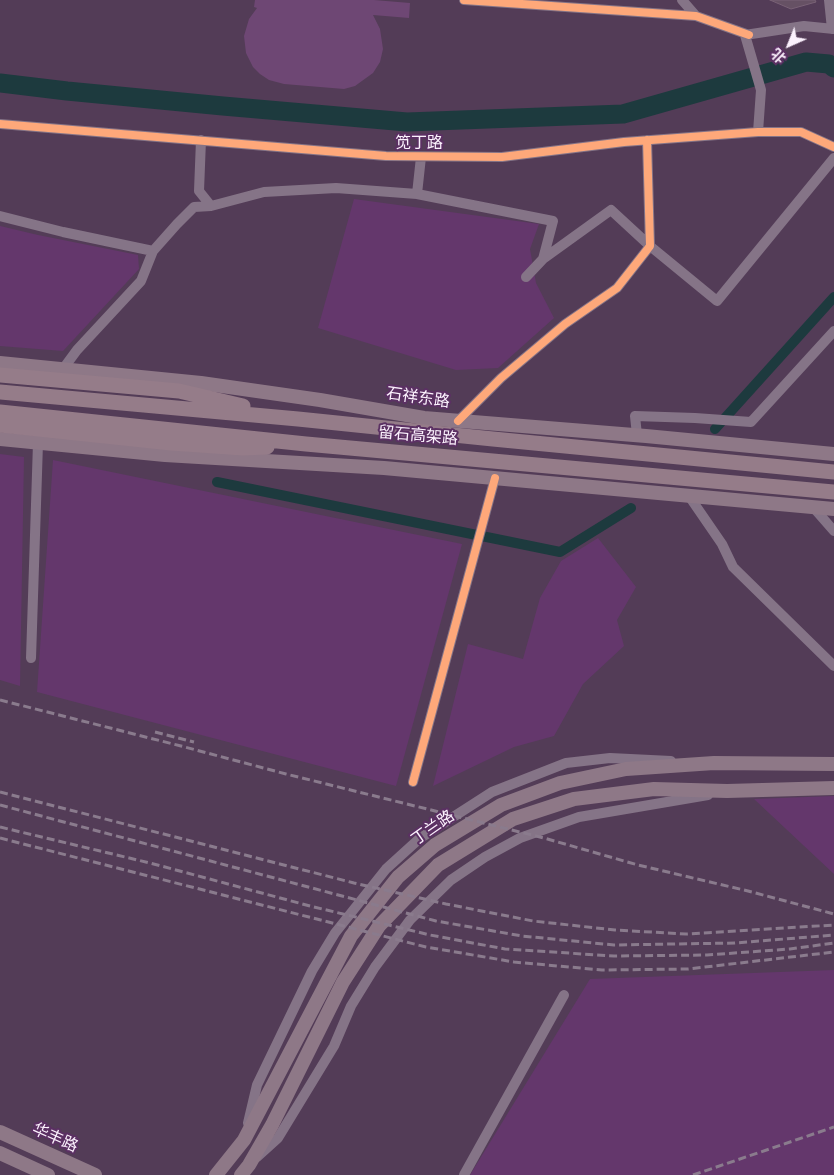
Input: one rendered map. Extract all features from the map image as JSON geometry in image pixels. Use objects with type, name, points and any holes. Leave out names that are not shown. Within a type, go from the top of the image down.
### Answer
[{"type":"highway","points":[[0,375],[179,391],[298,419]]},
{"type":"highway","name":"留石高架路","points":[[0,392],[298,419],[834,472]]},
{"type":"highway","name":"留石高架路","points":[[0,412],[306,444],[834,492]]},
{"type":"highway","points":[[0,425],[171,443],[243,448],[306,444]]},
{"type":"main road","name":"石祥东路","points":[[0,363],[201,383],[320,400],[424,418],[637,435],[834,454]]},
{"type":"main road","points":[[0,439],[165,455],[384,468],[834,509]]},
{"type":"main road","name":"丁兰路","points":[[216,1175],[244,1140],[351,936],[398,877],[435,845],[501,804],[560,783],[626,770],[714,762],[834,764]]},
{"type":"main road","name":"丁兰路","points":[[245,1170],[272,1125],[343,982],[379,926],[438,865],[513,819],[574,798],[654,789],[727,791],[834,788]]},
{"type":"main road","name":"华丰路","points":[[0,1132],[95,1175]]},
{"type":"main road","points":[[0,1153],[48,1175]]},
{"type":"street","points":[[464,0],[696,16],[749,35]]},
{"type":"street","points":[[682,0],[696,16]]},
{"type":"street","points":[[758,132],[761,90],[745,35],[804,26],[833,29],[829,0]]},
{"type":"street","name":"笕丁路","points":[[0,124],[386,156],[502,157],[647,140],[758,132],[801,132],[834,148]]},
{"type":"street","points":[[202,140],[199,191],[210,206]]},
{"type":"street","points":[[458,421],[501,378],[565,324],[617,288],[650,246],[647,140]]},
{"type":"street","points":[[417,194],[421,157]]},
{"type":"street","points":[[526,278],[543,259],[611,210],[650,246],[717,301],[834,158]]},
{"type":"street","points":[[63,369],[77,350],[141,280],[153,251],[194,207],[210,206],[264,192],[327,189],[417,194],[553,221],[543,259]]},
{"type":"street","points":[[0,216],[63,232],[153,251]]},
{"type":"street","points":[[637,435],[635,416],[751,422],[834,331]]},
{"type":"street","points":[[31,658],[38,443]]},
{"type":"street","points":[[413,782],[495,478]]},
{"type":"street","points":[[689,496],[722,544],[733,567],[834,666]]},
{"type":"street","points":[[813,507],[834,531]]},
{"type":"street","points":[[245,1170],[278,1138],[334,1046],[351,1006],[375,967],[410,920],[451,880],[520,838],[579,817],[727,791]]},
{"type":"street","points":[[464,1175],[564,996]]},
{"type":"shaded area","points":[[255,0],[374,0],[410,3],[409,18],[373,15],[380,29],[383,49],[380,62],[373,73],[355,86],[344,89],[284,84],[269,80],[260,74],[253,67],[246,53],[244,36],[249,19],[257,8],[254,7]]},
{"type":"shaded area","points":[[354,199],[539,224],[530,249],[536,283],[554,318],[498,368],[456,370],[318,328]]},
{"type":"shaded area","points":[[0,226],[138,255],[139,269],[63,351],[0,346]]},
{"type":"shaded area","points":[[0,454],[24,457],[20,686],[0,680]]},
{"type":"shaded area","points":[[53,460],[462,544],[396,786],[37,692]]},
{"type":"shaded area","points":[[598,538],[636,587],[617,620],[624,646],[583,684],[554,736],[514,747],[433,786],[468,644],[523,659],[540,598],[561,561]]},
{"type":"shaded area","points":[[834,796],[834,874],[754,799]]},
{"type":"shaded area","points":[[834,970],[834,1175],[470,1175],[590,979]]},
{"type":"building","points":[[770,0],[815,0],[816,2],[791,9]]},
{"type":"waterway","points":[[0,83],[223,106],[407,122],[623,114],[806,62],[829,64],[834,68]]},
{"type":"waterway","points":[[715,429],[834,297]]},
{"type":"waterway","points":[[217,482],[560,552],[631,508]]},
{"type":"railway","points":[[0,700],[544,838],[638,865],[834,914]]},
{"type":"railway","points":[[155,732],[194,742]]},
{"type":"railway","points":[[0,792],[354,883],[533,921],[615,930],[686,934],[834,925]]},
{"type":"railway","points":[[0,805],[436,921],[522,936],[614,945],[735,943],[834,935]]},
{"type":"railway","points":[[0,827],[150,863],[310,906],[430,935],[505,949],[614,956],[707,955],[790,949],[834,943]]},
{"type":"railway","points":[[0,838],[426,947],[514,962],[602,970],[688,969],[834,952]]},
{"type":"railway","points":[[693,1175],[834,1127]]},
{"type":"cycle path","points":[[464,0],[696,16],[749,35]]},
{"type":"cycle path","points":[[0,124],[386,156],[502,157],[624,142],[758,132],[801,132],[834,147]]},
{"type":"cycle path","points":[[458,421],[501,378],[565,324],[617,288],[650,246],[647,140]]},
{"type":"cycle path","points":[[413,782],[495,478]]}]
